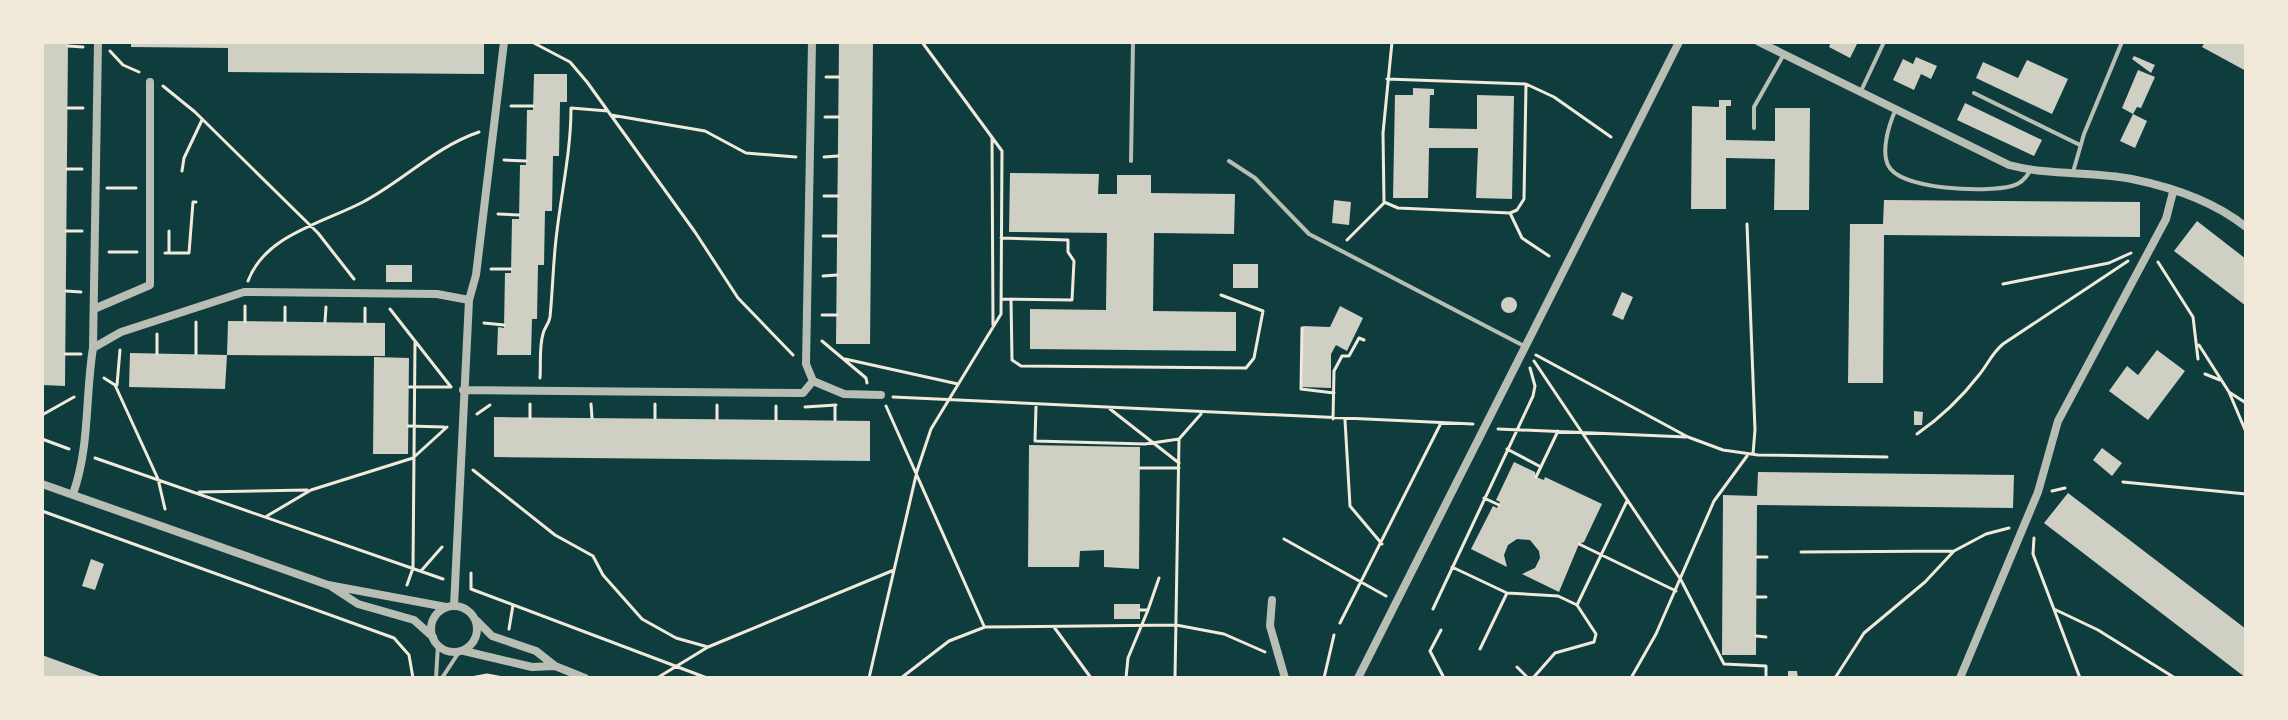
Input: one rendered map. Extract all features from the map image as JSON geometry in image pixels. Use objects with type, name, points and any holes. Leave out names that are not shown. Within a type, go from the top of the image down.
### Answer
[{"type":"street","points":[[73,494],[86,448],[93,348],[98,42]]},
{"type":"street","points":[[435,641],[432,623],[450,606],[460,528],[463,390],[469,300],[476,275],[504,42]]},
{"type":"street","points":[[812,42],[806,364],[813,381],[844,394],[881,395]]},
{"type":"street","points":[[1358,678],[1679,42]]},
{"type":"street","points":[[1759,42],[2009,165],[2030,171],[2131,179],[2206,202],[2246,227]]},
{"type":"street","points":[[94,309],[150,285],[151,80]]},
{"type":"street","points":[[1960,678],[2038,492],[2058,421],[2160,231],[2173,192]]},
{"type":"street","points":[[93,348],[121,332],[244,292],[437,294],[469,300]]},
{"type":"street","points":[[463,390],[803,393],[813,381]]},
{"type":"street","points":[[42,484],[328,585],[467,609],[492,636],[536,651],[555,666],[585,678]]},
{"type":"street","points":[[328,585],[358,604],[414,620],[435,641],[461,651],[532,667],[555,666]]},
{"type":"street","points":[[1272,600],[1270,626],[1285,678]]},
{"type":"street","points":[[461,651],[477,635],[476,620]]},
{"type":"lane","points":[[1131,161],[1133,42]]},
{"type":"lane","points":[[1861,91],[1884,42]]},
{"type":"lane","points":[[2073,174],[2080,145],[2122,42]]},
{"type":"lane","points":[[1754,128],[1754,107],[1784,54]]},
{"type":"lane","points":[[1974,93],[2080,145]]},
{"type":"lane","points":[[1896,109],[1888,128],[1886,163],[1892,172],[1910,181],[1927,187],[1999,188],[2014,186],[2030,171]]},
{"type":"lane","points":[[1229,161],[1255,178],[1309,234],[1524,346]]},
{"type":"lane","points":[[435,641],[436,678]]},
{"type":"lane","points":[[442,678],[461,651]]},
{"type":"path","points":[[532,42],[570,62],[738,298],[806,364]]},
{"type":"path","points":[[869,678],[917,471],[931,429],[1001,314],[1002,151],[922,42]]},
{"type":"path","points":[[1342,251],[1349,237],[1384,202],[1383,133],[1392,42]]},
{"type":"path","points":[[68,46],[83,47]]},
{"type":"path","points":[[106,47],[123,65],[142,74]]},
{"type":"path","points":[[826,77],[839,77]]},
{"type":"path","points":[[1387,79],[1526,84],[1554,97],[1611,137]]},
{"type":"path","points":[[151,80],[202,120],[310,225],[360,287]]},
{"type":"path","points":[[1384,202],[1398,208],[1510,213],[1521,206],[1524,199],[1526,84]]},
{"type":"path","points":[[511,106],[533,106]]},
{"type":"path","points":[[68,108],[83,108]]},
{"type":"path","points":[[540,391],[543,334],[550,321],[550,280],[556,266],[564,169],[571,154],[571,108],[705,131],[746,153],[810,158],[838,156]]},
{"type":"path","points":[[825,117],[839,117]]},
{"type":"path","points":[[182,171],[184,158],[202,120]]},
{"type":"path","points":[[244,292],[254,265],[297,231],[363,202],[453,141],[496,126]]},
{"type":"path","points":[[992,137],[993,329]]},
{"type":"path","points":[[504,160],[526,161]]},
{"type":"path","points":[[67,169],[82,169]]},
{"type":"path","points":[[96,188],[150,188]]},
{"type":"path","points":[[824,196],[838,196]]},
{"type":"path","points":[[1510,213],[1522,238],[1549,256]]},
{"type":"path","points":[[498,214],[519,215]]},
{"type":"path","points":[[1631,678],[1676,591],[1714,501],[1751,454],[1755,430],[1747,224]]},
{"type":"path","points":[[66,231],[82,231]]},
{"type":"path","points":[[169,231],[169,253]]},
{"type":"path","points":[[823,236],[837,236]]},
{"type":"path","points":[[1001,238],[1068,240],[1068,252],[1074,261],[1072,300],[1001,299]]},
{"type":"path","points":[[1917,434],[1936,420],[1980,374],[1992,353],[2133,258],[2138,250],[2109,263],[2003,284]]},
{"type":"path","points":[[2155,259],[2193,317],[2199,345],[2198,359]]},
{"type":"path","points":[[491,269],[511,269]]},
{"type":"path","points":[[823,276],[837,275]]},
{"type":"path","points":[[66,291],[81,292]]},
{"type":"path","points":[[1011,299],[1010,348],[1012,360],[1021,366],[1246,368],[1254,358],[1263,311],[1221,295]]},
{"type":"path","points":[[245,306],[245,322]]},
{"type":"path","points":[[285,307],[285,322]]},
{"type":"path","points":[[325,322],[326,307]]},
{"type":"path","points":[[365,308],[365,322]]},
{"type":"path","points":[[390,309],[450,387]]},
{"type":"path","points":[[822,315],[837,315]]},
{"type":"path","points":[[196,322],[196,354]]},
{"type":"path","points":[[484,323],[504,325]]},
{"type":"path","points":[[1302,328],[1301,389],[1334,393]]},
{"type":"path","points":[[157,334],[157,354]]},
{"type":"path","points":[[1333,419],[1334,371],[1342,356],[1349,356],[1359,338],[1364,340]]},
{"type":"path","points":[[822,341],[866,378],[868,387],[881,395],[947,402],[1345,420],[1475,421]]},
{"type":"path","points":[[406,593],[413,568],[415,342]]},
{"type":"path","points":[[2199,345],[2229,392],[2246,432]]},
{"type":"path","points":[[116,389],[120,350]]},
{"type":"path","points":[[65,354],[81,354]]},
{"type":"path","points":[[1536,355],[1688,437],[1723,450],[1751,454],[1887,457]]},
{"type":"path","points":[[843,359],[958,384]]},
{"type":"path","points":[[1533,360],[1681,580],[1724,664],[1766,666],[1766,678]]},
{"type":"path","points":[[1433,609],[1535,391],[1530,368]]},
{"type":"path","points":[[89,374],[107,379],[116,389],[158,479],[165,509]]},
{"type":"path","points":[[2205,374],[2222,381]]},
{"type":"path","points":[[409,387],[463,390]]},
{"type":"path","points":[[2229,392],[2246,403]]},
{"type":"path","points":[[42,415],[80,394]]},
{"type":"path","points":[[835,420],[835,407],[844,394]]},
{"type":"path","points":[[881,395],[985,627]]},
{"type":"path","points":[[475,418],[484,406],[495,404]]},
{"type":"path","points":[[523,404],[530,404],[530,418]]},
{"type":"path","points":[[591,404],[592,418]]},
{"type":"path","points":[[644,404],[655,404],[655,418]]},
{"type":"path","points":[[717,405],[717,419]]},
{"type":"path","points":[[1036,405],[1035,441],[1145,444],[1149,440],[1179,439]]},
{"type":"path","points":[[762,406],[776,406],[776,420]]},
{"type":"path","points":[[791,406],[835,407]]},
{"type":"path","points":[[1110,409],[1179,466]]},
{"type":"path","points":[[1175,678],[1179,439],[1202,413]]},
{"type":"path","points":[[1345,420],[1350,506],[1382,544]]},
{"type":"path","points":[[1340,623],[1441,423]]},
{"type":"path","points":[[266,516],[311,490],[413,458],[447,427],[408,426]]},
{"type":"path","points":[[1490,429],[1688,437]]},
{"type":"path","points":[[1536,477],[1558,431]]},
{"type":"path","points":[[42,439],[79,452]]},
{"type":"path","points":[[1507,449],[1541,467]]},
{"type":"path","points":[[90,456],[447,580]]},
{"type":"path","points":[[1140,468],[1179,466]]},
{"type":"path","points":[[472,484],[472,469],[555,535],[593,556],[603,575],[642,619],[676,638],[708,647]]},
{"type":"path","points":[[2123,482],[2246,494]]},
{"type":"path","points":[[2048,496],[2053,490],[2065,488]]},
{"type":"path","points":[[196,492],[311,490]]},
{"type":"path","points":[[1484,498],[1499,505]]},
{"type":"path","points":[[1577,605],[1628,499]]},
{"type":"path","points":[[42,511],[394,638],[409,655],[413,678]]},
{"type":"path","points":[[1835,678],[1864,633],[1925,582],[1954,551],[1986,534],[2016,526]]},
{"type":"path","points":[[421,571],[460,528]]},
{"type":"path","points":[[2035,532],[2033,554],[2080,678]]},
{"type":"path","points":[[1284,539],[1397,602]]},
{"type":"path","points":[[1579,544],[1676,591]]},
{"type":"path","points":[[1801,552],[1954,551]]},
{"type":"path","points":[[1757,557],[1767,557]]},
{"type":"path","points":[[471,559],[470,588],[707,678]]},
{"type":"path","points":[[1452,567],[1507,593],[1558,596],[1577,605],[1597,638],[1591,645],[1555,653],[1531,678],[1517,667]]},
{"type":"path","points":[[657,678],[708,647],[894,570]]},
{"type":"path","points":[[1126,678],[1128,658],[1159,578]]},
{"type":"path","points":[[1480,649],[1507,593]]},
{"type":"path","points":[[1757,597],[1766,597]]},
{"type":"path","points":[[509,637],[513,605]]},
{"type":"path","points":[[2053,608],[2098,630],[2175,678]]},
{"type":"path","points":[[1140,610],[1148,610]]},
{"type":"path","points":[[901,678],[949,641],[985,627],[1176,625],[1224,634],[1281,660]]},
{"type":"path","points":[[1054,627],[1091,678]]},
{"type":"path","points":[[1441,630],[1430,651],[1444,678]]},
{"type":"path","points":[[1324,678],[1334,635]]},
{"type":"path","points":[[1756,636],[1766,637]]},
{"type":"path","points":[[471,678],[487,675],[503,678]]},
{"type":"building","points":[[42,42],[68,42],[65,386],[42,385]]},
{"type":"building","points":[[131,42],[484,42],[484,74],[228,72],[228,48],[131,47]]},
{"type":"building","points":[[839,42],[873,42],[870,344],[836,344]]},
{"type":"building","points":[[1831,42],[1858,42],[1850,58],[1829,47]]},
{"type":"building","points":[[2205,42],[2246,42],[2246,71],[2202,47]]},
{"type":"building","points":[[2134,56],[2155,65],[2151,73],[2132,59]]},
{"type":"building","points":[[1916,57],[1937,66],[1931,79],[1921,74],[1914,90],[1893,80],[1903,59],[1913,64]]},
{"type":"building","points":[[2027,60],[2068,79],[2052,114],[1976,78],[1983,62],[2018,78]]},
{"type":"building","points":[[2138,70],[2155,77],[2141,108],[2137,107],[2133,114],[2122,108]]},
{"type":"building","points":[[534,74],[567,74],[567,102],[560,102],[559,156],[553,156],[552,211],[545,211],[544,265],[538,265],[537,319],[532,319],[531,355],[497,355],[498,327],[504,328],[505,273],[511,273],[512,219],[519,219],[520,165],[526,165],[527,110],[533,110]]},
{"type":"building","points":[[1413,88],[1434,89],[1434,95],[1430,95],[1429,128],[1477,129],[1477,95],[1514,96],[1512,199],[1476,198],[1478,148],[1429,148],[1428,198],[1393,198],[1395,95],[1413,95]]},
{"type":"building","points":[[1719,100],[1731,100],[1731,106],[1726,106],[1726,140],[1775,141],[1775,108],[1810,108],[1809,210],[1774,210],[1775,159],[1726,158],[1726,209],[1691,209],[1692,106],[1719,107]]},
{"type":"building","points":[[1965,103],[2042,140],[2034,156],[1957,120]]},
{"type":"building","points":[[2133,114],[2147,121],[2135,148],[2120,141]]},
{"type":"building","points":[[1010,173],[1099,174],[1098,194],[1117,194],[1117,175],[1151,175],[1151,193],[1235,194],[1234,234],[1154,233],[1153,311],[1236,312],[1236,351],[1030,349],[1030,309],[1106,310],[1107,233],[1009,232]]},
{"type":"building","points":[[1334,200],[1351,202],[1349,225],[1332,223]]},
{"type":"building","points":[[1884,200],[2140,202],[2140,237],[1884,235],[1883,383],[1848,383],[1850,224],[1883,224]]},
{"type":"building","points":[[2197,221],[2246,259],[2246,306],[2174,251]]},
{"type":"building","points":[[1233,264],[1258,264],[1258,288],[1233,288]]},
{"type":"building","points":[[386,265],[412,265],[412,282],[386,282]]},
{"type":"building","points":[[1622,292],[1633,297],[1623,320],[1612,315]]},
{"type":"building","points":[[1506,297],[1512,297],[1517,305],[1515,311],[1506,313],[1501,308],[1501,302]]},
{"type":"building","points":[[1340,306],[1363,318],[1347,351],[1336,345],[1331,354],[1331,388],[1302,387],[1303,326],[1330,327]]},
{"type":"building","points":[[228,321],[385,323],[385,356],[227,355]]},
{"type":"building","points":[[2157,350],[2185,371],[2148,420],[2109,391],[2127,366],[2138,375]]},
{"type":"building","points":[[130,353],[227,355],[225,389],[129,387]]},
{"type":"building","points":[[374,357],[409,358],[408,454],[373,454]]},
{"type":"building","points":[[1914,411],[1923,412],[1922,425],[1914,425]]},
{"type":"building","points":[[494,417],[870,421],[870,461],[494,457]]},
{"type":"building","points":[[1029,445],[1140,447],[1139,569],[1104,567],[1104,550],[1080,551],[1079,567],[1028,567]]},
{"type":"building","points":[[2102,448],[2122,463],[2112,476],[2093,460]]},
{"type":"building","points":[[1514,462],[1535,472],[1536,477],[1544,480],[1545,477],[1602,504],[1584,542],[1579,544],[1559,592],[1522,574],[1535,568],[1540,558],[1539,551],[1530,540],[1517,539],[1508,545],[1504,555],[1507,567],[1471,549],[1493,506],[1497,508],[1500,502],[1496,500]]},
{"type":"building","points":[[1758,472],[2014,475],[2013,508],[1757,505],[1756,655],[1722,655],[1723,495],[1757,496]]},
{"type":"building","points":[[2068,493],[2246,629],[2246,678],[2044,523]]},
{"type":"building","points":[[91,559],[104,564],[95,590],[82,586]]},
{"type":"building","points":[[1114,604],[1140,604],[1140,619],[1114,619]]},
{"type":"building","points":[[42,655],[105,678],[42,678]]},
{"type":"building","points":[[1788,671],[1797,671],[1798,678],[1788,678]]}]
